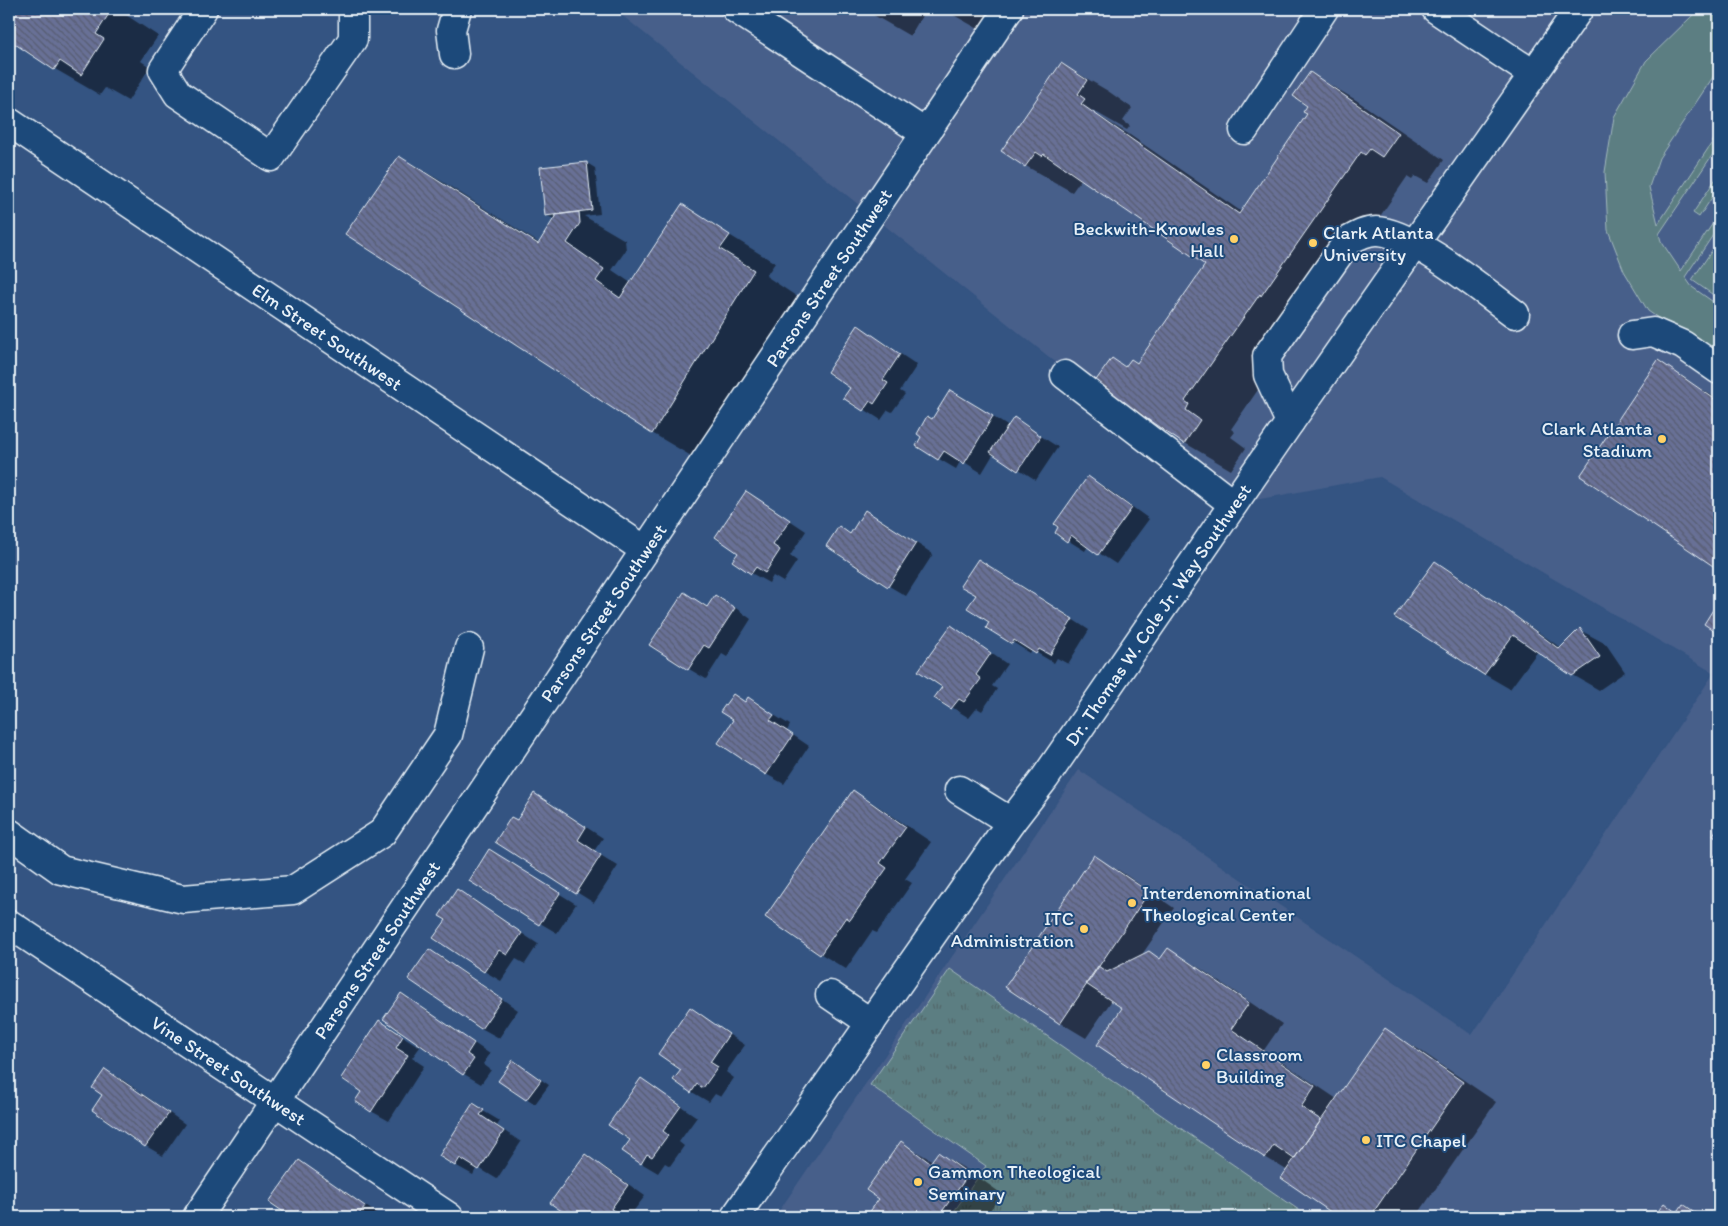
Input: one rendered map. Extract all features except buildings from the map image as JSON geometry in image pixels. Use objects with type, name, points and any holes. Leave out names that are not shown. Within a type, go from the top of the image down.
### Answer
[{"type":"street","points":[[203,9],[163,70],[178,94],[271,157],[353,39],[353,9]]},
{"type":"street","points":[[454,54],[451,30],[457,9]]},
{"type":"street","points":[[736,9],[925,133]]},
{"type":"street","name":"Parsons Street Southwest","points":[[198,1217],[1008,9]]},
{"type":"street","points":[[1244,130],[1324,9]]},
{"type":"street","points":[[1436,9],[1533,74]]},
{"type":"street","name":"Dr. Thomas W. Cole Jr. Way Southwest","points":[[735,1217],[1011,822],[1045,778],[1233,504],[1579,9]]},
{"type":"street","name":"Elm Street Southwest","points":[[9,122],[645,550]]},
{"type":"street","points":[[1290,422],[1268,375],[1267,356],[1348,241],[1364,232],[1378,231],[1415,243],[1515,314]]},
{"type":"street","points":[[1632,336],[1653,332],[1683,345],[1719,370]]},
{"type":"street","points":[[1065,375],[1233,504]]},
{"type":"street","points":[[9,833],[61,870],[183,899],[293,890],[382,833],[448,735],[470,648]]},
{"type":"street","points":[[960,790],[1011,822]]},
{"type":"street","name":"Vine Street Southwest","points":[[9,924],[449,1217]]},
{"type":"street","points":[[830,996],[870,1023]]},
{"type":"shaded area","points":[[614,9],[1719,9],[1719,1217],[775,1217],[1079,770],[1472,1035],[1714,673],[1380,477],[1233,504]]},
{"type":"green space","points":[[1705,9],[1719,9],[1719,68],[1659,158],[1649,187],[1658,224],[1719,132],[1719,145],[1659,234],[1661,241],[1681,271],[1719,214],[1719,226],[1685,277],[1692,287],[1719,306],[1719,360],[1648,311],[1624,271],[1608,230],[1605,172],[1614,117],[1646,61],[1695,13]]},
{"type":"green space","points":[[1719,174],[1719,187],[1699,217],[1693,213]]},
{"type":"green space","points":[[1719,240],[1719,299],[1692,280]]},
{"type":"green space","points":[[950,969],[1309,1217],[950,1217],[986,1166],[870,1085]]},
{"type":"place","name":"Beckwith-Knowles Hall","points":[[1234,239]]},
{"type":"place","name":"Clark Atlanta University","points":[[1313,243]]},
{"type":"place","name":"Clark Atlanta Stadium","points":[[1662,439]]},
{"type":"place","name":"Interdenominational Theological Center","points":[[1132,903]]},
{"type":"place","name":"ITC Administration","points":[[1084,929]]},
{"type":"place","name":"Classroom Building","points":[[1206,1065]]},
{"type":"place","name":"ITC Chapel","points":[[1366,1140]]},
{"type":"place","name":"Gammon Theological Seminary","points":[[918,1182]]}]
